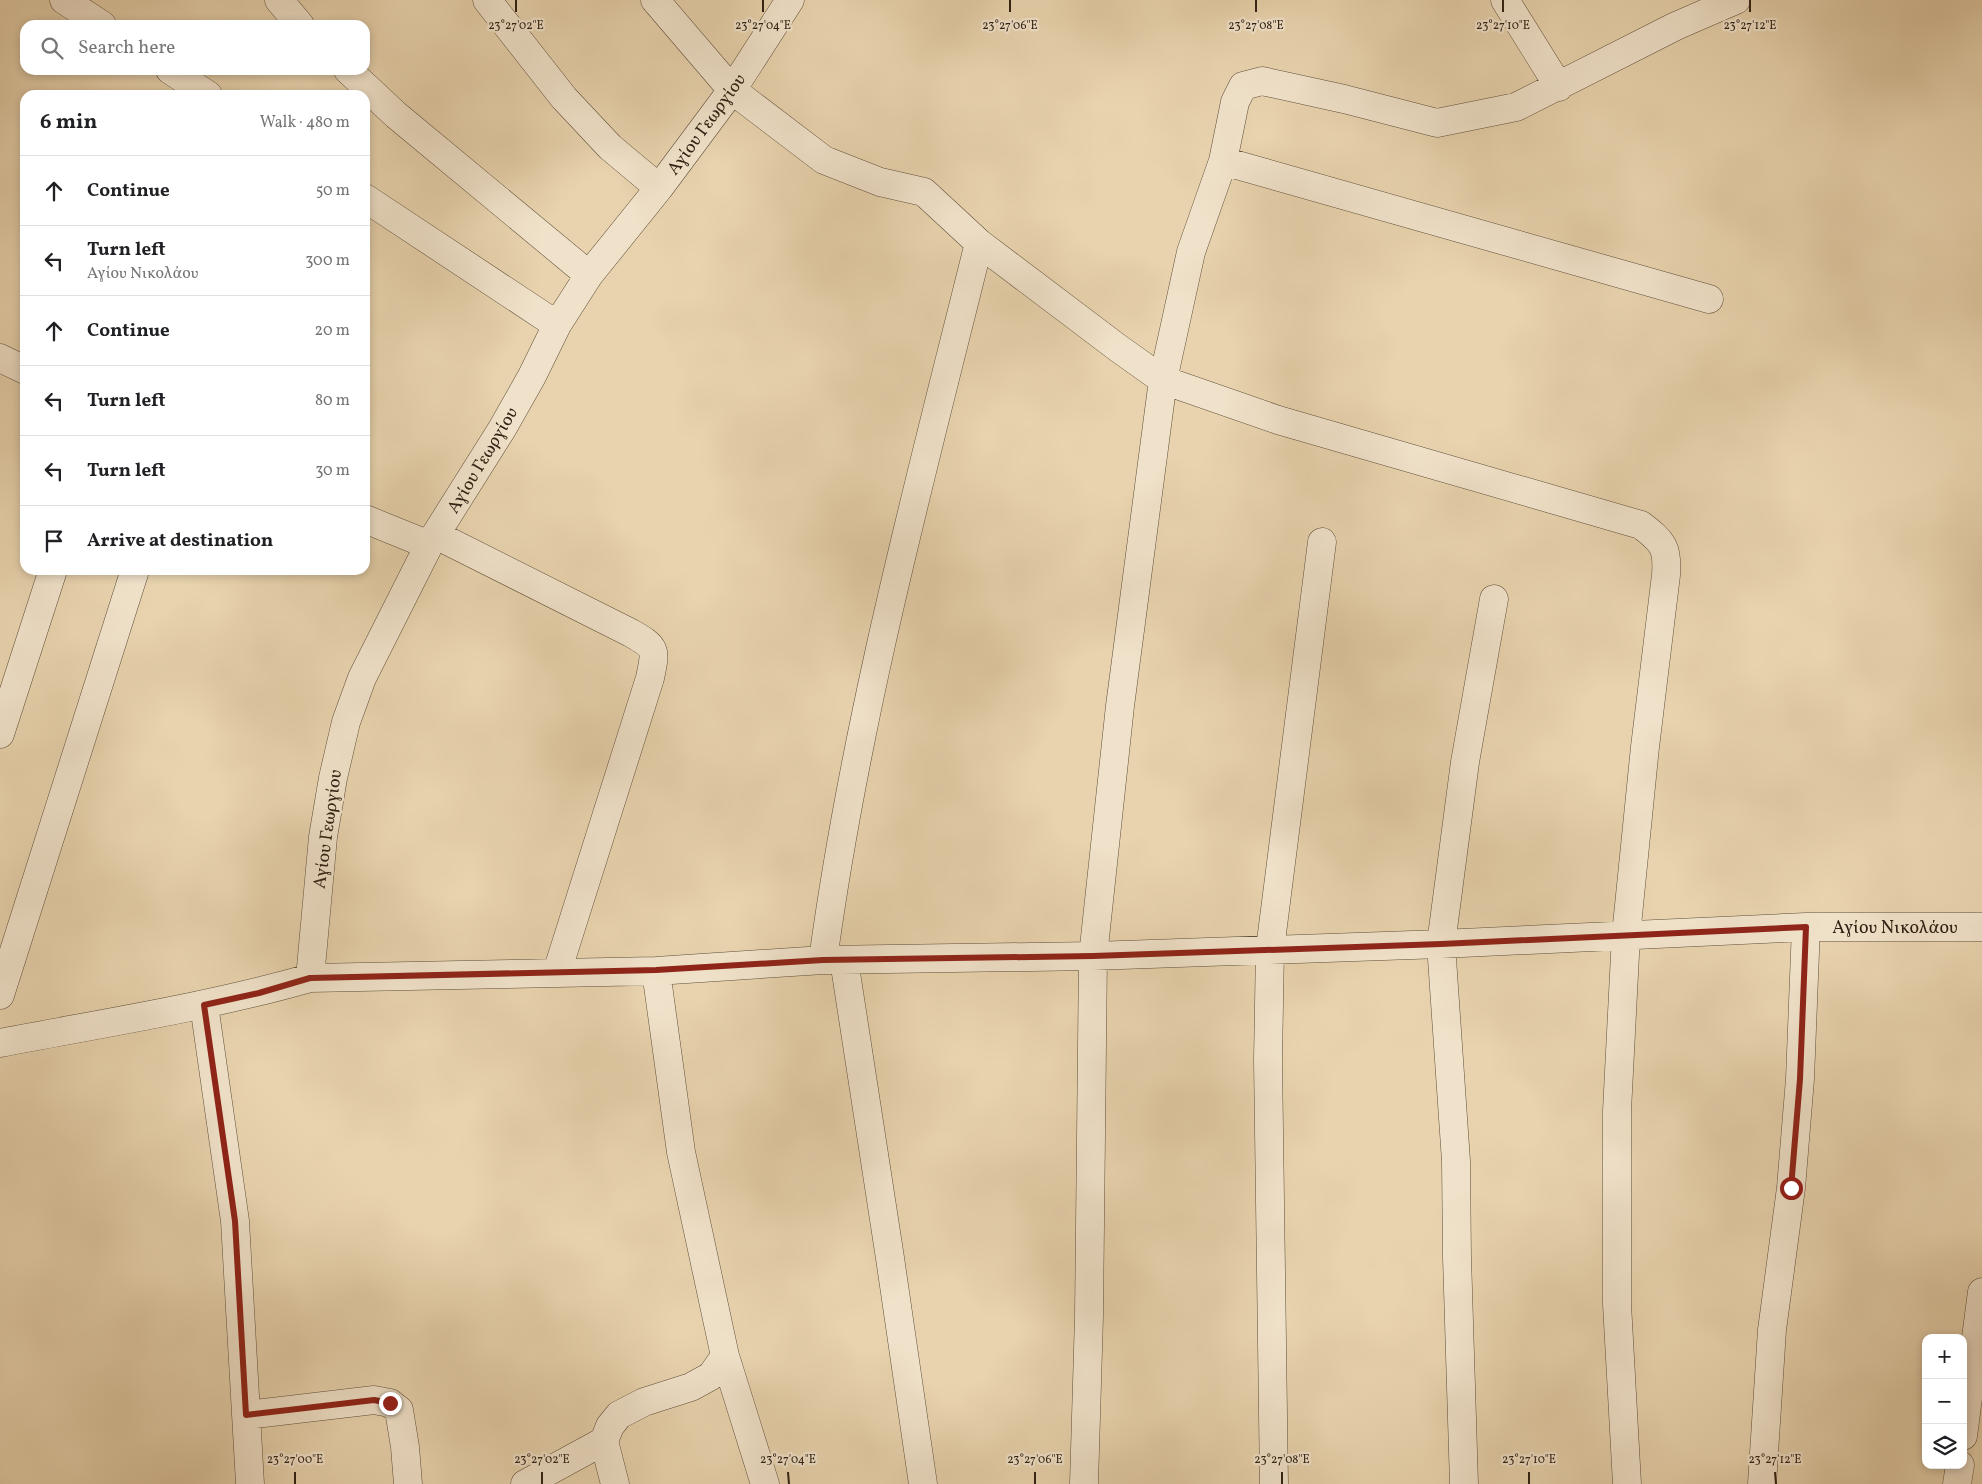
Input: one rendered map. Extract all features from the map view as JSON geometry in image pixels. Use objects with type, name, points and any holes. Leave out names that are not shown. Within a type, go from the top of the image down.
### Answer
[{"type":"street","points":[[279,0],[296,20]]},
{"type":"street","points":[[487,0],[564,98],[610,147],[659,188]]},
{"type":"street","points":[[655,0],[732,90],[824,160],[880,182],[924,192],[979,243],[1163,380],[1278,420],[1642,525],[1664,545],[1667,558],[1666,575],[1645,747],[1626,935],[1618,1111],[1617,1304],[1627,1484]]},
{"type":"street","name":"Αγίου Γεωργίου","points":[[310,978],[323,837],[333,778],[346,722],[362,678],[433,540],[502,429],[532,376],[557,325],[590,275],[659,188],[732,90],[790,0]]},
{"type":"street","points":[[1505,0],[1559,87]]},
{"type":"street","points":[[1084,1484],[1089,1316],[1093,956],[1120,706],[1163,380],[1191,252],[1223,161],[1235,102],[1242,86],[1262,81],[1344,99],[1437,123],[1516,107],[1559,87],[1676,26],[1736,0]]},
{"type":"street","points":[[73,2],[96,20]]},
{"type":"street","points":[[178,75],[200,90]]},
{"type":"street","points":[[353,75],[369,90]]},
{"type":"street","points":[[370,91],[396,115],[590,275]]},
{"type":"street","points":[[1223,161],[1709,299]]},
{"type":"street","points":[[370,201],[557,325]]},
{"type":"street","points":[[922,1484],[890,1258],[833,960],[834,879],[895,580],[979,243]]},
{"type":"street","points":[[0,358],[20,368]]},
{"type":"street","points":[[370,521],[433,540],[631,633],[649,643],[655,654],[650,678],[557,972]]},
{"type":"street","points":[[1274,1484],[1268,1070],[1270,949],[1322,542]]},
{"type":"street","points":[[0,734],[51,575]]},
{"type":"street","points":[[0,995],[133,575]]},
{"type":"street","points":[[1464,1484],[1456,1161],[1441,944],[1465,762],[1494,599]]},
{"type":"street","points":[[1762,1484],[1772,1330],[1791,1188],[1799,1089],[1806,927]]},
{"type":"street","name":"Αγίου Νικολάου","points":[[0,1043],[204,1005],[259,993],[310,978],[656,970],[833,960],[1093,956],[1441,944],[1806,927],[1982,927]]},
{"type":"street","points":[[656,970],[681,1152],[725,1356],[765,1484]]},
{"type":"street","points":[[204,1005],[235,1221],[250,1484]]},
{"type":"street","points":[[1965,1424],[1982,1292]]},
{"type":"street","points":[[615,1484],[604,1441],[610,1426],[619,1416],[644,1402],[692,1387],[711,1376],[725,1356]]},
{"type":"street","points":[[246,1415],[374,1400],[390,1403],[399,1410],[408,1484]]},
{"type":"street","points":[[525,1484],[604,1441]]},
{"type":"street","points":[[1957,1484],[1959,1469]]},
{"type":"route","points":[[390,1403],[374,1400],[246,1415],[235,1221],[204,1005],[259,993],[310,978],[656,970],[823,960],[1093,956],[1441,944],[1806,927],[1800,1079],[1791,1188]]}]
